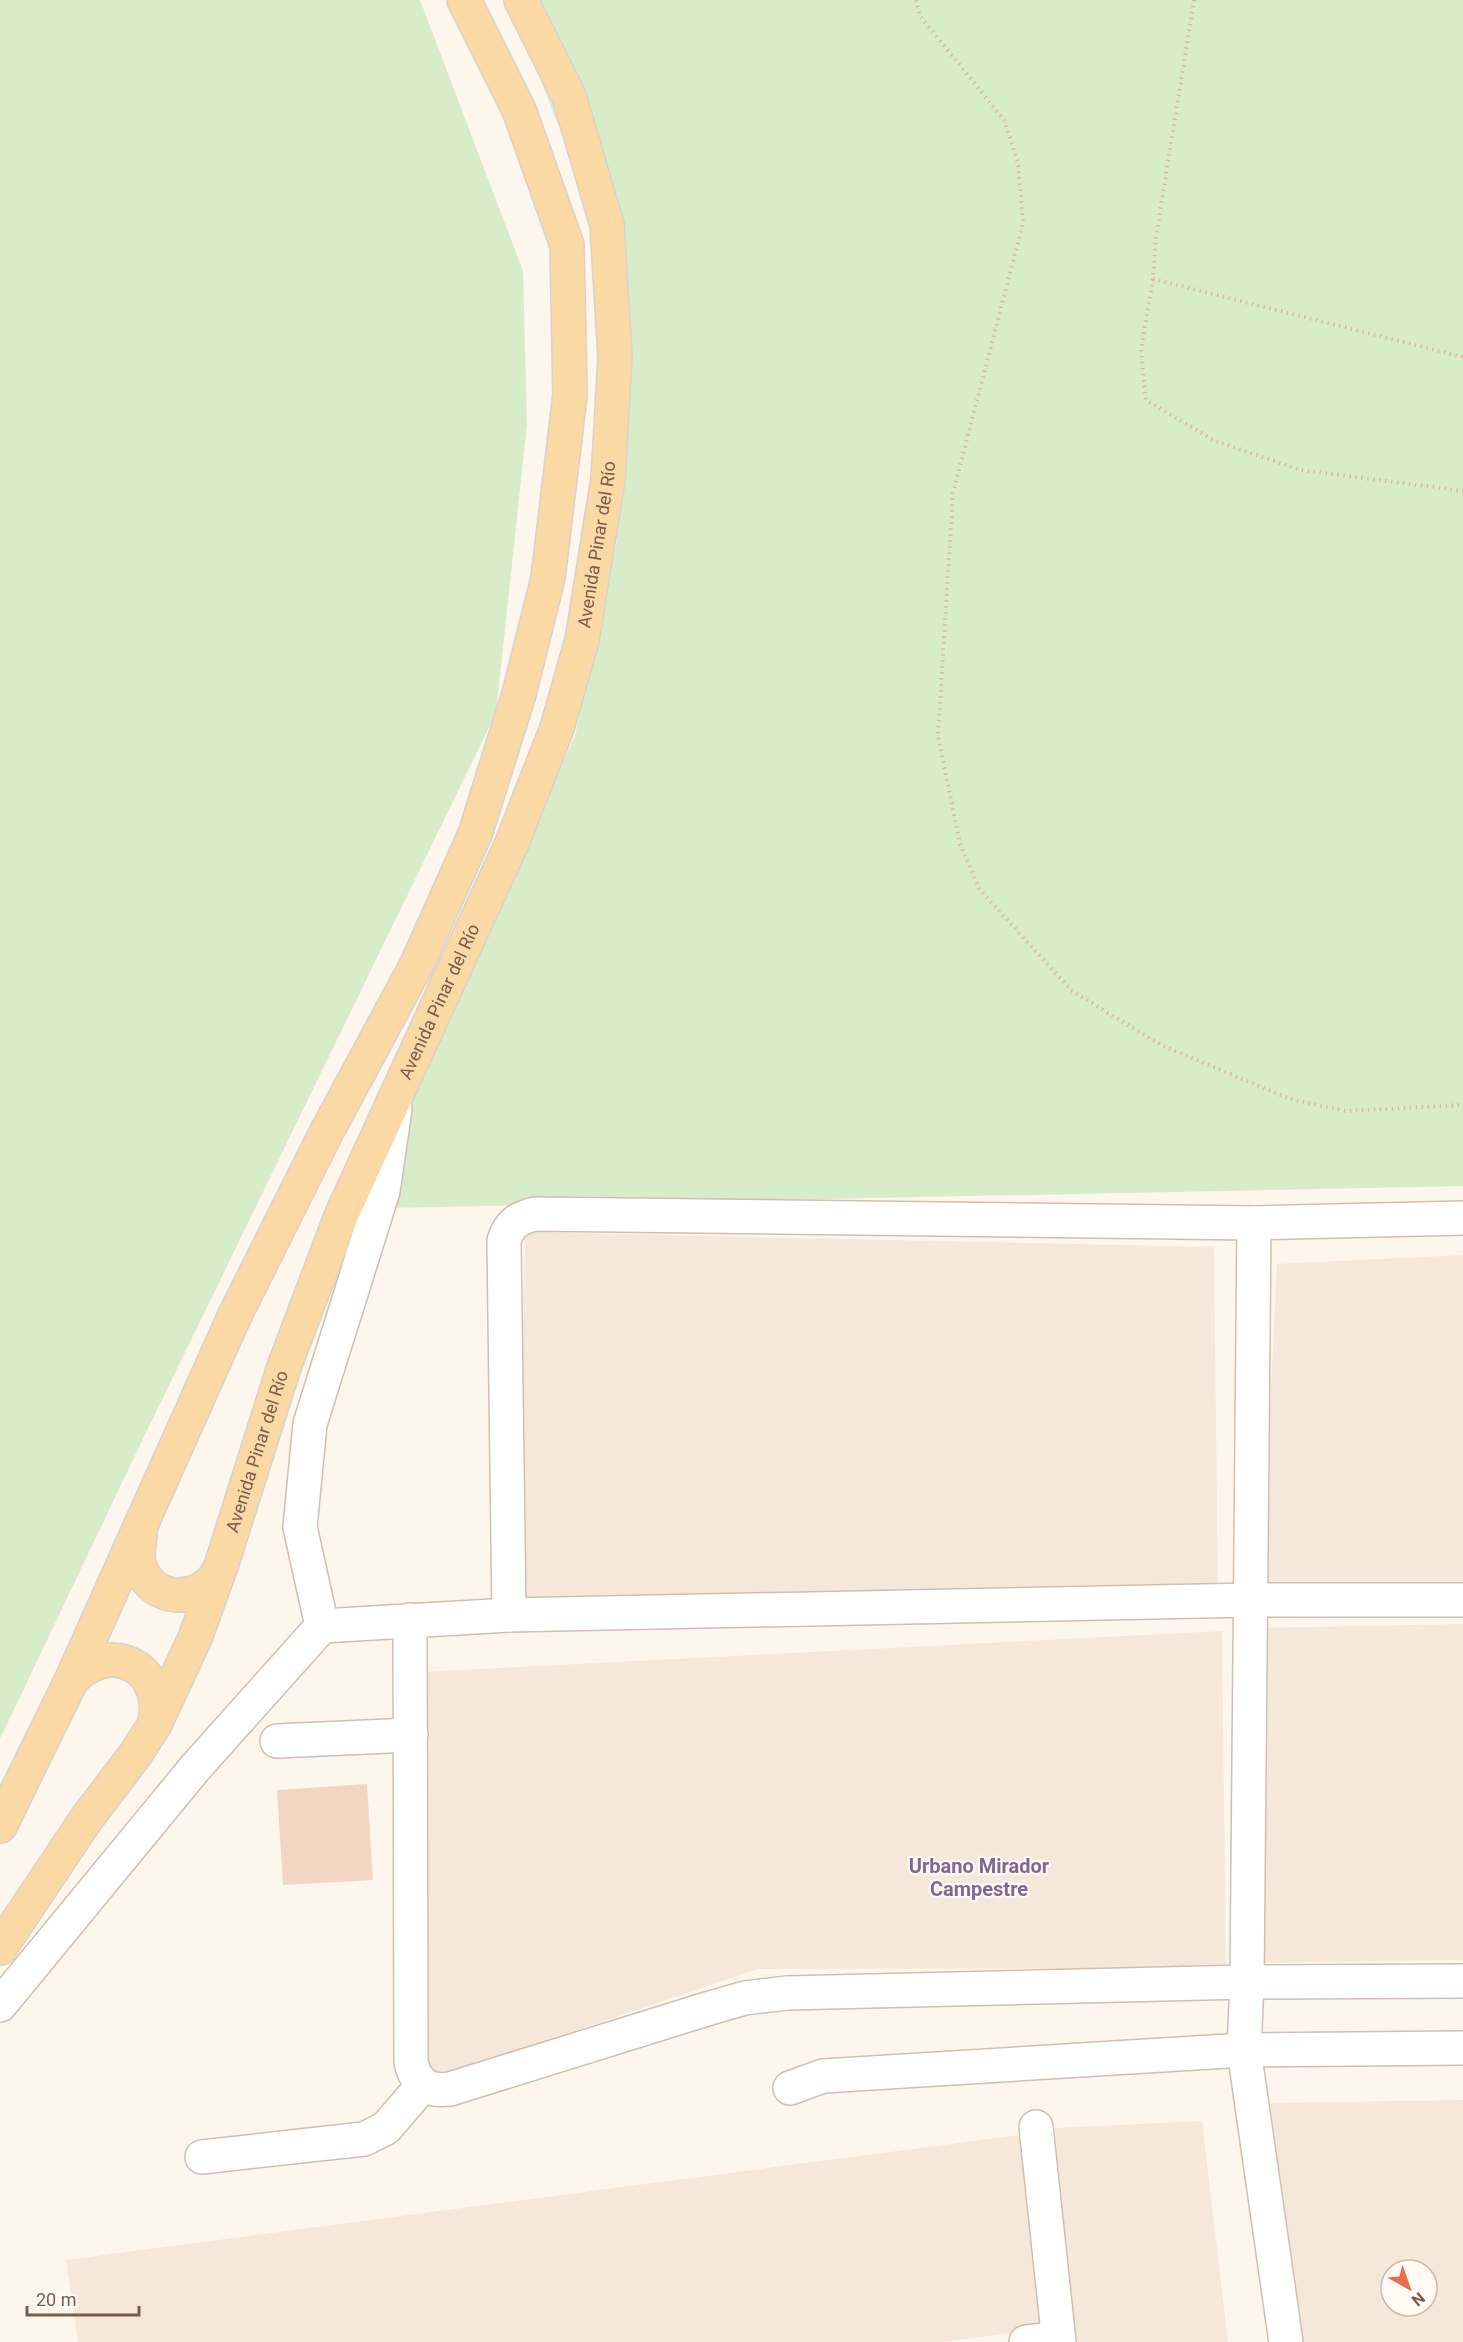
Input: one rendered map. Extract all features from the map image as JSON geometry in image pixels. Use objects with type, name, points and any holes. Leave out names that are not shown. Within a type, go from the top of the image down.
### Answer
[{"type":"main road","name":"Avenida Pinar del Río","points":[[0,1826],[71,1681],[235,1316],[326,1133],[416,966],[475,834],[519,694],[548,578],[570,395],[567,245],[519,110],[464,0]]},
{"type":"main road","name":"Avenida Pinar del Río","points":[[0,1948],[68,1846],[155,1724],[195,1638],[221,1566],[284,1367],[342,1214],[512,843],[557,728],[582,640],[608,479],[615,357],[606,225],[569,96],[521,0]]},
{"type":"main road","points":[[141,1529],[139,1565],[148,1582],[162,1593],[180,1596],[197,1593],[212,1582],[221,1566]]},
{"type":"main road","points":[[71,1681],[81,1670],[94,1662],[110,1659],[125,1661],[139,1668],[150,1679],[156,1694],[158,1708],[155,1724]]},
{"type":"street","points":[[322,1626],[300,1527],[310,1424],[383,1191],[396,1097]]},
{"type":"street","points":[[509,1616],[504,1241],[513,1222],[524,1216],[535,1214],[1254,1223],[1463,1218]]},
{"type":"street","points":[[1254,1223],[1252,1600],[1246,1987],[1243,2042],[1286,2342]]},
{"type":"street","points":[[0,2005],[195,1768],[322,1626],[509,1616],[1252,1600],[1463,1600]]},
{"type":"street","points":[[410,1620],[411,2062],[415,2075],[423,2085],[434,2089],[450,2089],[745,1998],[787,1993],[1246,1987],[1463,1981]]},
{"type":"street","points":[[277,1741],[411,1735]]},
{"type":"street","points":[[790,2088],[823,2076],[1243,2042],[1463,2048]]},
{"type":"street","points":[[202,2157],[364,2139],[386,2128],[423,2085]]},
{"type":"street","points":[[1026,2342],[1058,2340],[1036,2127]]},
{"type":"path","points":[[916,0],[920,16],[1004,120],[1018,162],[1023,223],[953,494],[938,736],[960,844],[980,890],[1072,991],[1161,1045],[1290,1099],[1346,1111],[1463,1105]]},
{"type":"path","points":[[1194,0],[1156,237],[1153,279],[1141,348],[1146,400],[1215,441],[1300,470],[1463,491]]},
{"type":"path","points":[[1153,279],[1463,357]]},
{"type":"shaded area","points":[[525,1232],[1214,1247],[1218,1596],[517,1605]]},
{"type":"shaded area","points":[[1463,1255],[1463,1591],[1261,1597],[1277,1264]]},
{"type":"shaded area","points":[[1463,1624],[1463,1960],[1254,1963],[1257,1628]]},
{"type":"shaded area","points":[[1222,1631],[1226,1968],[758,1969],[430,2080],[401,1673]]},
{"type":"shaded area","points":[[1463,2100],[1463,2342],[1301,2342],[1270,2103]]},
{"type":"shaded area","points":[[1202,2121],[1228,2342],[1073,2342],[1055,2128]]},
{"type":"shaded area","points":[[1027,2134],[1045,2328],[944,2342],[78,2342],[66,2260]]},
{"type":"green space","points":[[0,0],[420,0],[523,271],[527,424],[496,713],[140,1445],[0,1739]]},
{"type":"green space","points":[[509,0],[1463,0],[1463,1186],[386,1208],[408,1088],[575,736],[617,540],[616,363],[611,259]]},
{"type":"building","points":[[367,1784],[373,1880],[283,1885],[277,1790]]},
{"type":"district","name":"Urbano Mirador Campestre","points":[[979,1878]]}]
